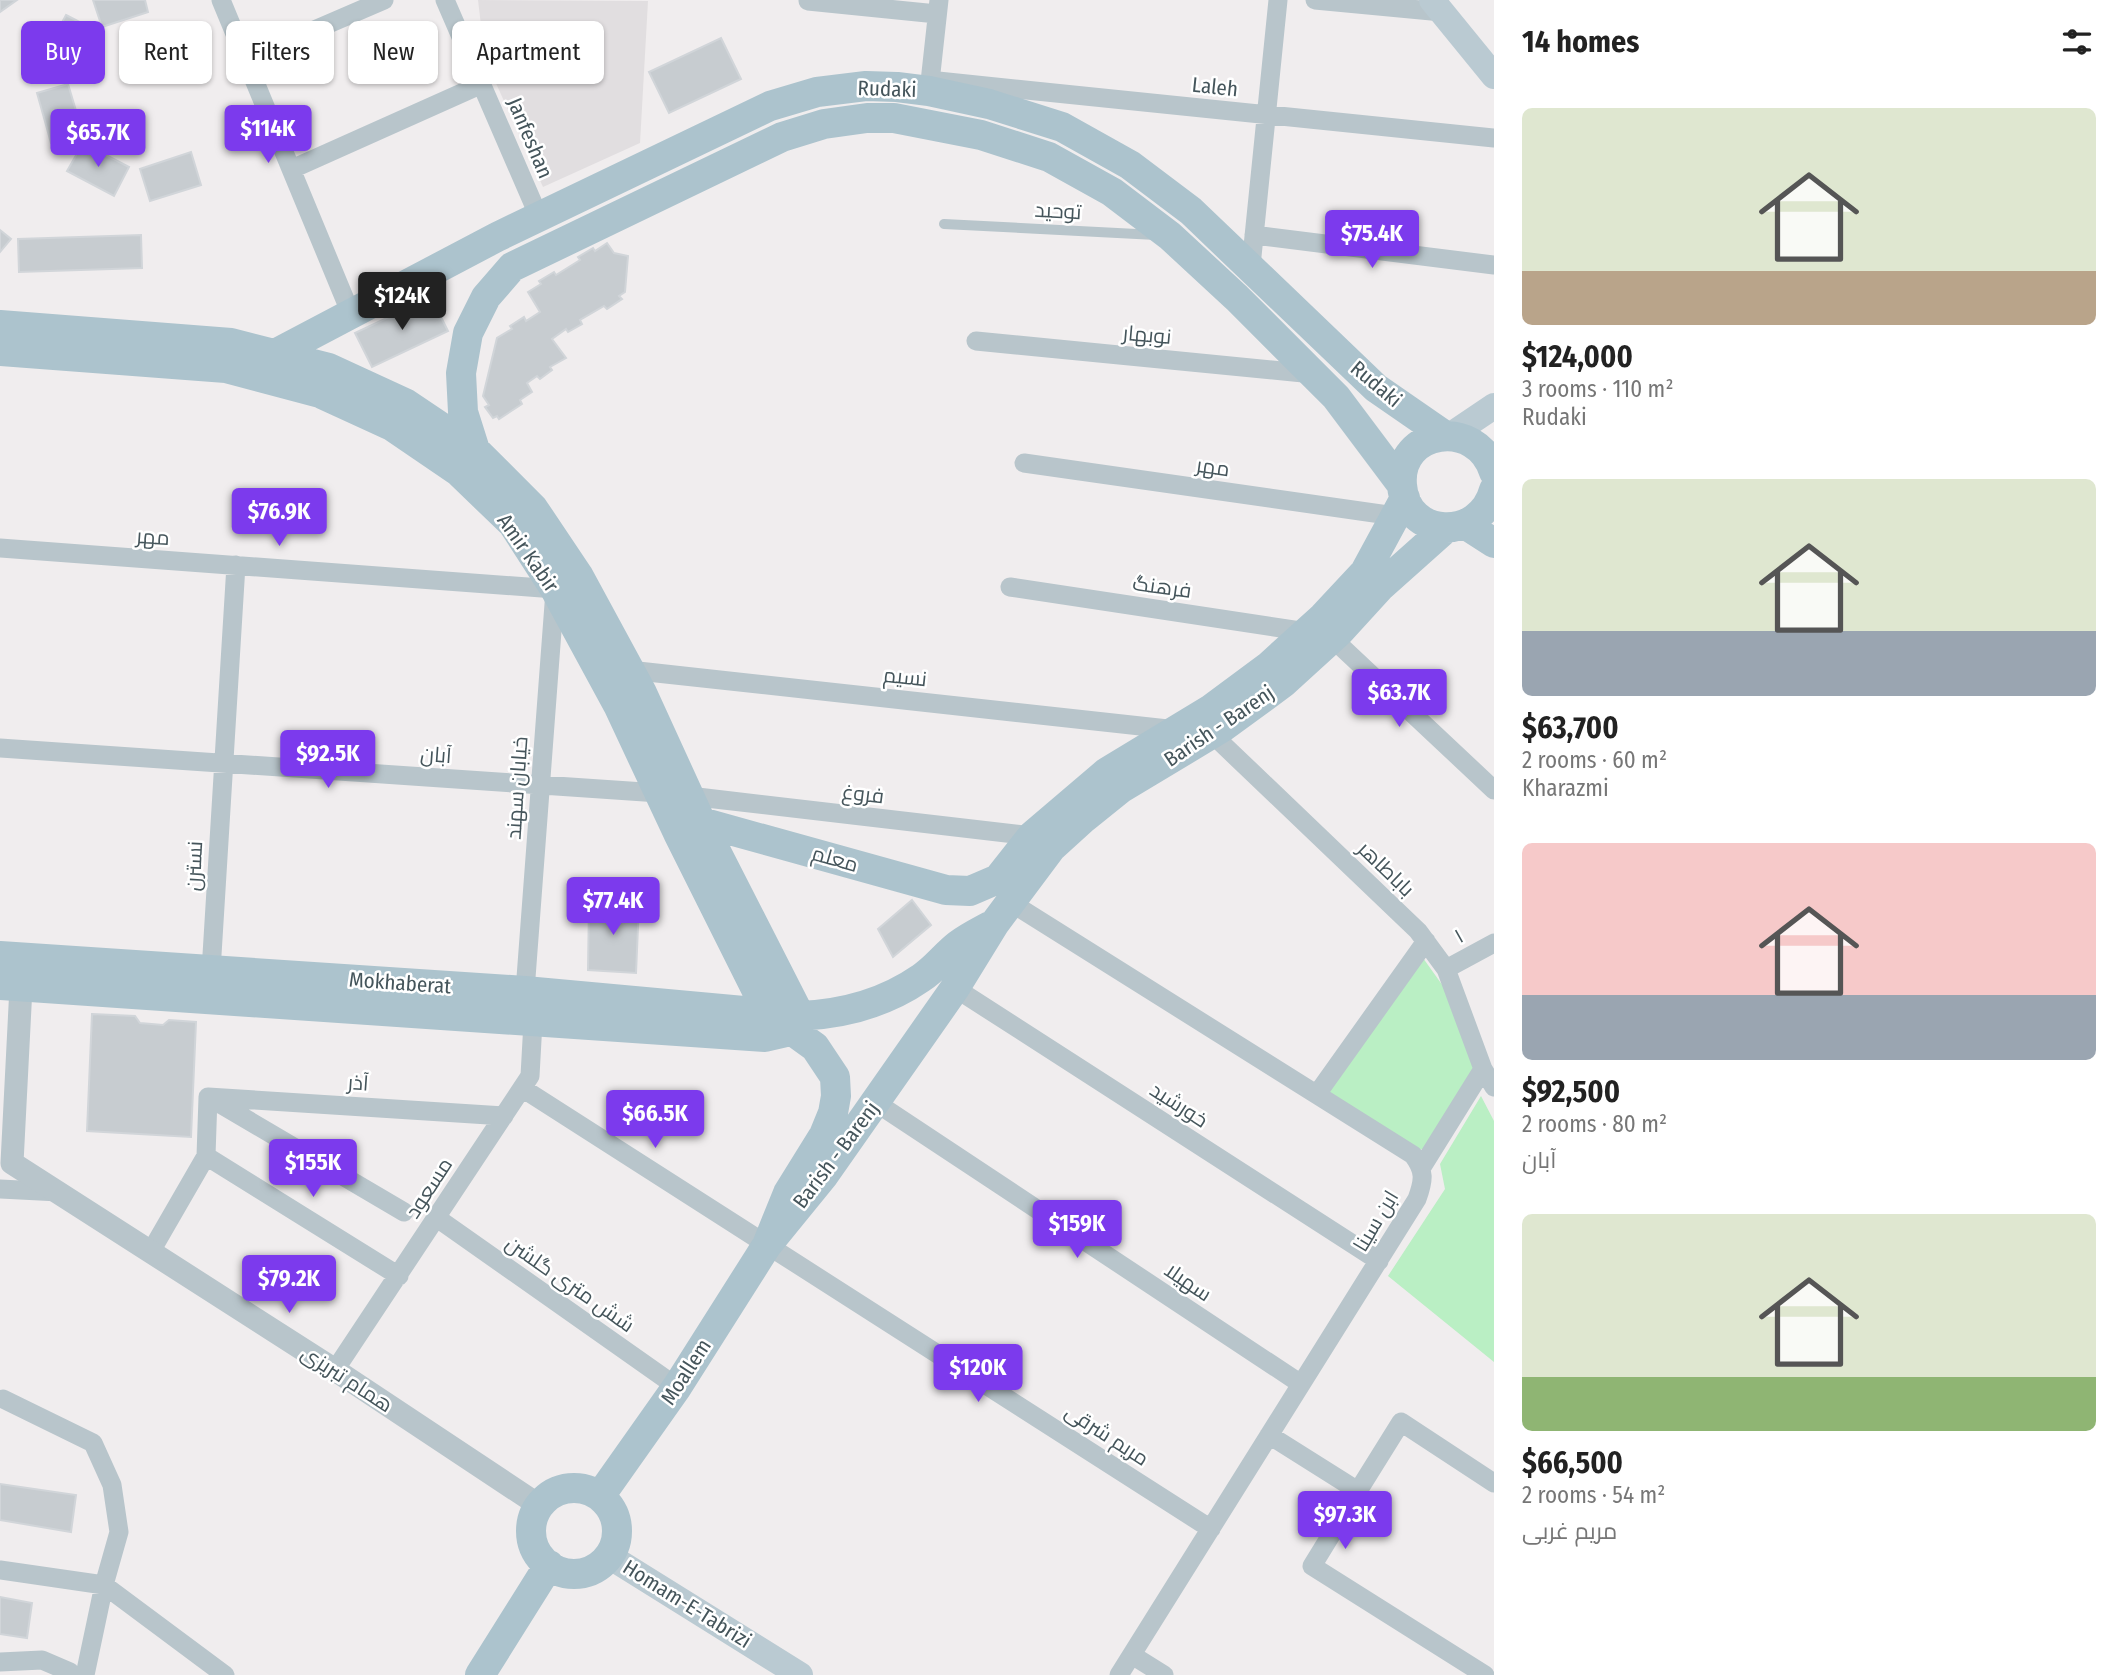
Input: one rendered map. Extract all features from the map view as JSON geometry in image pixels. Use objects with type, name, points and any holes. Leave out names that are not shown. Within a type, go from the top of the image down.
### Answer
[{"type":"main road","points":[[1437,6],[1494,76]]},
{"type":"main road","name":"Rudaki","points":[[275,354],[539,217],[770,106],[817,92],[866,86],[930,86],[1062,127],[1130,165],[1191,211],[1376,388],[1448,435],[1461,437],[1479,446],[1494,472]]},
{"type":"main road","points":[[894,118],[897,87]]},
{"type":"main road","name":"Rudaki","points":[[475,450],[463,412],[461,373],[468,333],[486,297],[512,267],[782,136],[824,124],[867,118],[894,118],[981,135],[1049,157],[1112,192],[1171,236],[1336,397],[1401,500],[1417,516],[1426,522],[1456,526],[1494,542]]},
{"type":"main road","points":[[1146,218],[1168,194]]},
{"type":"main road","name":"Amir Kabir","points":[[0,325],[231,343],[329,368],[405,403],[475,450],[533,508],[659,793],[689,817]]},
{"type":"main road","name":"Amir Kabir","points":[[0,351],[226,368],[320,393],[393,426],[458,471],[513,524],[566,582],[629,670],[689,817]]},
{"type":"main road","points":[[1448,435],[1494,406]]},
{"type":"main road","name":"Barish - Barenj","points":[[767,1245],[824,1175],[955,988],[1002,912],[1051,849],[1120,789],[1212,734],[1283,683],[1364,572],[1401,500],[1402,473],[1413,452],[1433,438],[1448,435]]},
{"type":"main road","name":"Barish - Barenj","points":[[1032,836],[1108,772],[1211,709],[1269,666],[1319,635],[1456,526],[1484,512],[1494,490]]},
{"type":"main road","points":[[689,817],[786,1020],[816,1047],[835,1077],[833,1113],[824,1135],[788,1193],[767,1245]]},
{"type":"main road","name":"معلم","points":[[689,817],[958,891],[970,891],[998,879],[1032,836]]},
{"type":"main road","name":"Barish - Barenj","points":[[786,1020],[855,1009],[895,995],[924,976],[958,945],[1002,912]]},
{"type":"main road","name":"Mokhaberat","points":[[0,956],[211,971],[292,991],[533,1022],[765,1037],[786,1020]]},
{"type":"main road","name":"Mokhaberat","points":[[11,986],[292,991],[525,991],[786,1020]]},
{"type":"main road","name":"Moallem","points":[[600,1496],[677,1387],[767,1245]]},
{"type":"main road","points":[[568,1488],[579,1488],[600,1496],[614,1513],[617,1524],[615,1546],[609,1556],[601,1564],[581,1573],[570,1574],[549,1565],[535,1548],[532,1538],[534,1515],[540,1506],[547,1497],[568,1488]]},
{"type":"main road","name":"Homam-E-Tabrizi","points":[[609,1556],[800,1675]]},
{"type":"main road","points":[[480,1675],[549,1565]]},
{"type":"street","points":[[221,0],[230,21]]},
{"type":"street","points":[[334,22],[384,0]]},
{"type":"street","name":"Janfeshan","points":[[445,0],[454,21]]},
{"type":"street","points":[[1251,266],[1278,0]]},
{"type":"street","points":[[1315,0],[1437,6]]},
{"type":"street","points":[[808,1],[938,7],[930,86]]},
{"type":"street","points":[[257,84],[351,314]]},
{"type":"street","points":[[292,169],[480,84]]},
{"type":"street","name":"Janfeshan","points":[[482,84],[539,217]]},
{"type":"street","name":"Laleh","points":[[930,86],[1494,138]]},
{"type":"street","points":[[1254,235],[1494,265]]},
{"type":"street","name":"نوبهار","points":[[976,341],[1313,374]]},
{"type":"street","name":"مهر","points":[[1024,463],[1401,500]]},
{"type":"street","name":"مهر","points":[[0,548],[236,565],[566,582]]},
{"type":"street","name":"نسترن","points":[[211,971],[236,565]]},
{"type":"street","name":"خیابان سهند","points":[[525,991],[540,785],[566,582]]},
{"type":"street","name":"فرهنگ","points":[[1010,587],[1319,635]]},
{"type":"street","points":[[1319,635],[1494,790]]},
{"type":"street","name":"نسیم","points":[[629,670],[1177,730]]},
{"type":"street","name":"باباطاهر","points":[[1212,734],[1426,941],[1446,969],[1483,1069],[1494,1087]]},
{"type":"street","name":"آبان","points":[[0,748],[659,793]]},
{"type":"street","name":"فروغ","points":[[689,817],[1032,836]]},
{"type":"street","points":[[1002,912],[1317,1094],[1413,1155],[1422,1167],[1483,1069]]},
{"type":"street","points":[[1317,1094],[1426,941]]},
{"type":"street","name":"۱","points":[[1446,969],[1494,943]]},
{"type":"street","name":"همام تبریزی","points":[[11,986],[12,1163],[335,1370],[540,1506]]},
{"type":"street","name":"خورشید","points":[[955,988],[1379,1261]]},
{"type":"street","name":"مسعود","points":[[335,1370],[530,1076],[533,1022]]},
{"type":"street","name":"مریم شرقی","points":[[522,1088],[1211,1529]]},
{"type":"street","points":[[150,1253],[206,1156],[208,1097],[404,1212]]},
{"type":"street","name":"آذر","points":[[208,1097],[504,1116]]},
{"type":"street","name":"سهیلا","points":[[876,1102],[1301,1384]]},
{"type":"street","points":[[206,1156],[398,1276]]},
{"type":"street","name":"ابن سینا","points":[[1119,1675],[1417,1199],[1424,1180],[1422,1167]]},
{"type":"street","points":[[0,1189],[60,1192]]},
{"type":"street","name":"شش متری گلشن","points":[[437,1218],[677,1387]]},
{"type":"street","points":[[3,1399],[93,1443],[112,1485],[119,1532],[103,1585],[85,1675]]},
{"type":"street","points":[[1485,1675],[1312,1566],[1401,1422],[1494,1483]]},
{"type":"street","points":[[1269,1435],[1358,1491]]},
{"type":"street","points":[[0,1570],[103,1585],[225,1675]]},
{"type":"street","points":[[1132,1655],[1164,1675]]},
{"type":"street","points":[[0,1662],[42,1660],[72,1675]]},
{"type":"lane","name":"توحید","points":[[944,224],[1171,236]]},
{"type":"shaded area","points":[[478,0],[648,1],[640,143],[543,187],[496,84],[604,84],[604,21],[480,21]]},
{"type":"green space","points":[[1423,958],[1443,986],[1476,1070],[1425,1149],[1417,1150],[1326,1093]]},
{"type":"green space","points":[[1481,1096],[1494,1121],[1494,1362],[1388,1276],[1445,1189],[1440,1164]]},
{"type":"building","points":[[0,0],[17,0],[0,12]]},
{"type":"building","points":[[93,0],[145,0],[148,12],[105,26],[105,21],[100,21]]},
{"type":"building","points":[[66,15],[78,21],[63,21]]},
{"type":"building","points":[[721,38],[741,79],[669,113],[649,72]]},
{"type":"building","points":[[68,84],[83,134],[51,143],[37,93]]},
{"type":"building","points":[[83,143],[129,167],[114,196],[67,171]]},
{"type":"building","points":[[191,152],[201,185],[150,201],[140,169]]},
{"type":"building","points":[[0,230],[11,239],[0,252]]},
{"type":"building","points":[[141,235],[142,268],[19,272],[18,239]]},
{"type":"building","points":[[607,243],[614,253],[628,256],[625,292],[619,296],[622,299],[607,309],[604,306],[580,320],[582,324],[568,332],[566,329],[552,339],[566,358],[550,367],[552,370],[540,379],[537,376],[527,383],[532,392],[520,400],[522,404],[499,419],[497,416],[493,418],[485,407],[489,405],[483,396],[497,338],[512,329],[510,326],[524,317],[526,321],[540,312],[528,292],[541,284],[539,281],[554,272],[556,275],[580,260],[578,257]]},
{"type":"building","points":[[431,297],[448,331],[372,367],[355,333]]},
{"type":"building","points":[[912,900],[931,925],[893,957],[878,929]]},
{"type":"building","points":[[589,903],[639,904],[636,973],[588,970]]},
{"type":"building","points":[[92,1014],[135,1016],[140,1023],[163,1025],[169,1020],[196,1022],[191,1137],[87,1131]]},
{"type":"building","points":[[0,1484],[76,1495],[71,1532],[0,1520]]},
{"type":"building","points":[[0,1597],[32,1603],[27,1638],[0,1634]]}]
